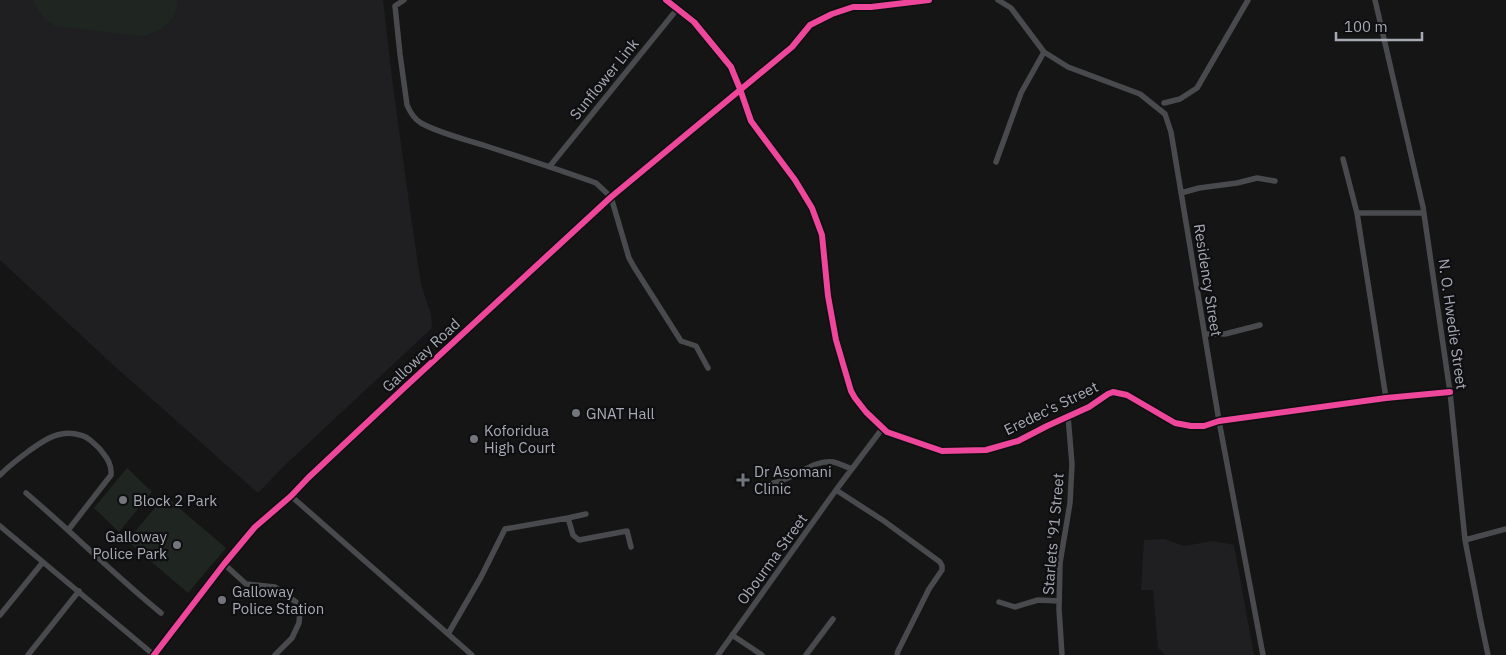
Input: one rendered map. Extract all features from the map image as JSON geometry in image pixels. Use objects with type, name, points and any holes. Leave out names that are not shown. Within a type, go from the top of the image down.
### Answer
[{"type":"street","points":[[404,0],[395,6],[407,105],[414,118],[441,132],[550,166],[596,183],[611,197],[629,258],[681,341],[696,346],[708,368]]},
{"type":"street","name":"Eredec's Street","points":[[666,0],[694,22],[731,67],[755,128],[795,180],[812,208],[822,235],[828,296],[836,340],[851,391],[882,429],[887,432],[942,451],[986,450],[1018,441],[1089,407],[1113,392],[1119,392],[1136,399],[1175,423],[1191,426],[1204,426],[1219,421],[1386,398],[1450,392]]},
{"type":"street","points":[[851,0],[853,7]]},
{"type":"street","points":[[740,89],[792,47],[810,25],[832,14],[853,7],[929,0]]},
{"type":"street","name":"Residency Street","points":[[998,0],[1011,8],[1044,52],[1068,67],[1140,94],[1165,114],[1171,132],[1219,421],[1263,655]]},
{"type":"street","points":[[1164,103],[1180,99],[1197,88],[1248,0]]},
{"type":"street","name":"N. O. Hwedie Street","points":[[1375,0],[1424,213],[1450,392],[1465,540],[1488,655]]},
{"type":"street","name":"Sunflower Link","points":[[550,166],[678,8]]},
{"type":"street","points":[[996,162],[1021,93],[1044,52]]},
{"type":"street","name":"Galloway Road","points":[[154,655],[255,527],[292,496],[308,478],[398,393],[611,197],[740,89]]},
{"type":"street","points":[[1343,159],[1357,213],[1386,398]]},
{"type":"street","points":[[1181,193],[1258,178],[1275,181]]},
{"type":"street","points":[[1357,213],[1424,213]]},
{"type":"street","points":[[1205,334],[1225,334],[1260,325]]},
{"type":"street","name":"Starlets '91 Street","points":[[1062,655],[1059,601],[1060,562],[1070,503],[1072,464],[1068,416]]},
{"type":"street","name":"Obourma Street","points":[[718,655],[882,429]]},
{"type":"street","points":[[0,475],[7,467],[55,435],[70,433],[86,437],[107,458],[110,464],[111,475],[69,529]]},
{"type":"street","points":[[773,483],[781,482],[820,463],[834,462],[852,469]]},
{"type":"street","points":[[836,490],[884,521],[940,562],[942,566],[942,570],[929,589],[897,655]]},
{"type":"street","points":[[26,493],[69,529],[128,586],[161,613]]},
{"type":"street","points":[[292,496],[472,655]]},
{"type":"street","points":[[448,634],[481,577],[505,529],[586,514]]},
{"type":"street","points":[[568,518],[573,535],[579,540],[627,531],[631,547]]},
{"type":"street","points":[[0,526],[154,655]]},
{"type":"street","points":[[1465,540],[1506,529]]},
{"type":"street","points":[[0,615],[43,562]]},
{"type":"street","points":[[224,564],[246,584],[275,587],[296,602],[300,612],[299,623],[292,638],[275,655]]},
{"type":"street","points":[[28,655],[79,592]]},
{"type":"street","points":[[999,602],[1015,607],[1038,600],[1059,601]]},
{"type":"street","points":[[806,655],[833,619]]},
{"type":"street","points":[[732,635],[762,655]]},
{"type":"shaded area","points":[[0,0],[383,0],[421,284],[431,315],[432,328],[284,466],[258,493],[111,363],[0,260]]},
{"type":"shaded area","points":[[33,0],[177,0],[177,7],[175,14],[167,24],[156,32],[143,36],[55,26],[42,15]]},
{"type":"shaded area","name":"Block 2 Park","points":[[127,468],[152,492],[119,532],[94,508]]},
{"type":"shaded area","name":"Galloway Police Park","points":[[165,496],[226,548],[188,593],[127,541]]},
{"type":"shaded area","points":[[1165,539],[1184,546],[1213,541],[1234,545],[1254,655],[1165,655],[1158,648],[1153,590],[1141,590],[1144,540]]},
{"type":"cycle path","points":[[666,0],[694,22],[731,67],[751,121],[795,180],[812,208],[822,235],[828,296],[836,340],[851,391],[866,412],[887,432],[942,451],[986,450],[1018,441],[1089,407],[1113,392],[1127,395],[1175,423],[1191,426],[1204,426],[1219,421],[1386,398],[1450,392]]},
{"type":"cycle path","points":[[154,655],[255,527],[291,496],[405,387],[611,197],[792,47],[810,25],[832,14],[853,7],[871,7],[929,0]]},
{"type":"place","name":"GNAT Hall","points":[[576,413]]},
{"type":"place","name":"Koforidua High Court","points":[[474,439]]},
{"type":"place","name":"Dr Asomani Clinic","points":[[743,480]]},
{"type":"place","name":"Block 2 Park","points":[[123,500]]},
{"type":"place","name":"Galloway Police Park","points":[[177,545]]},
{"type":"place","name":"Galloway Police Station","points":[[222,600]]}]
